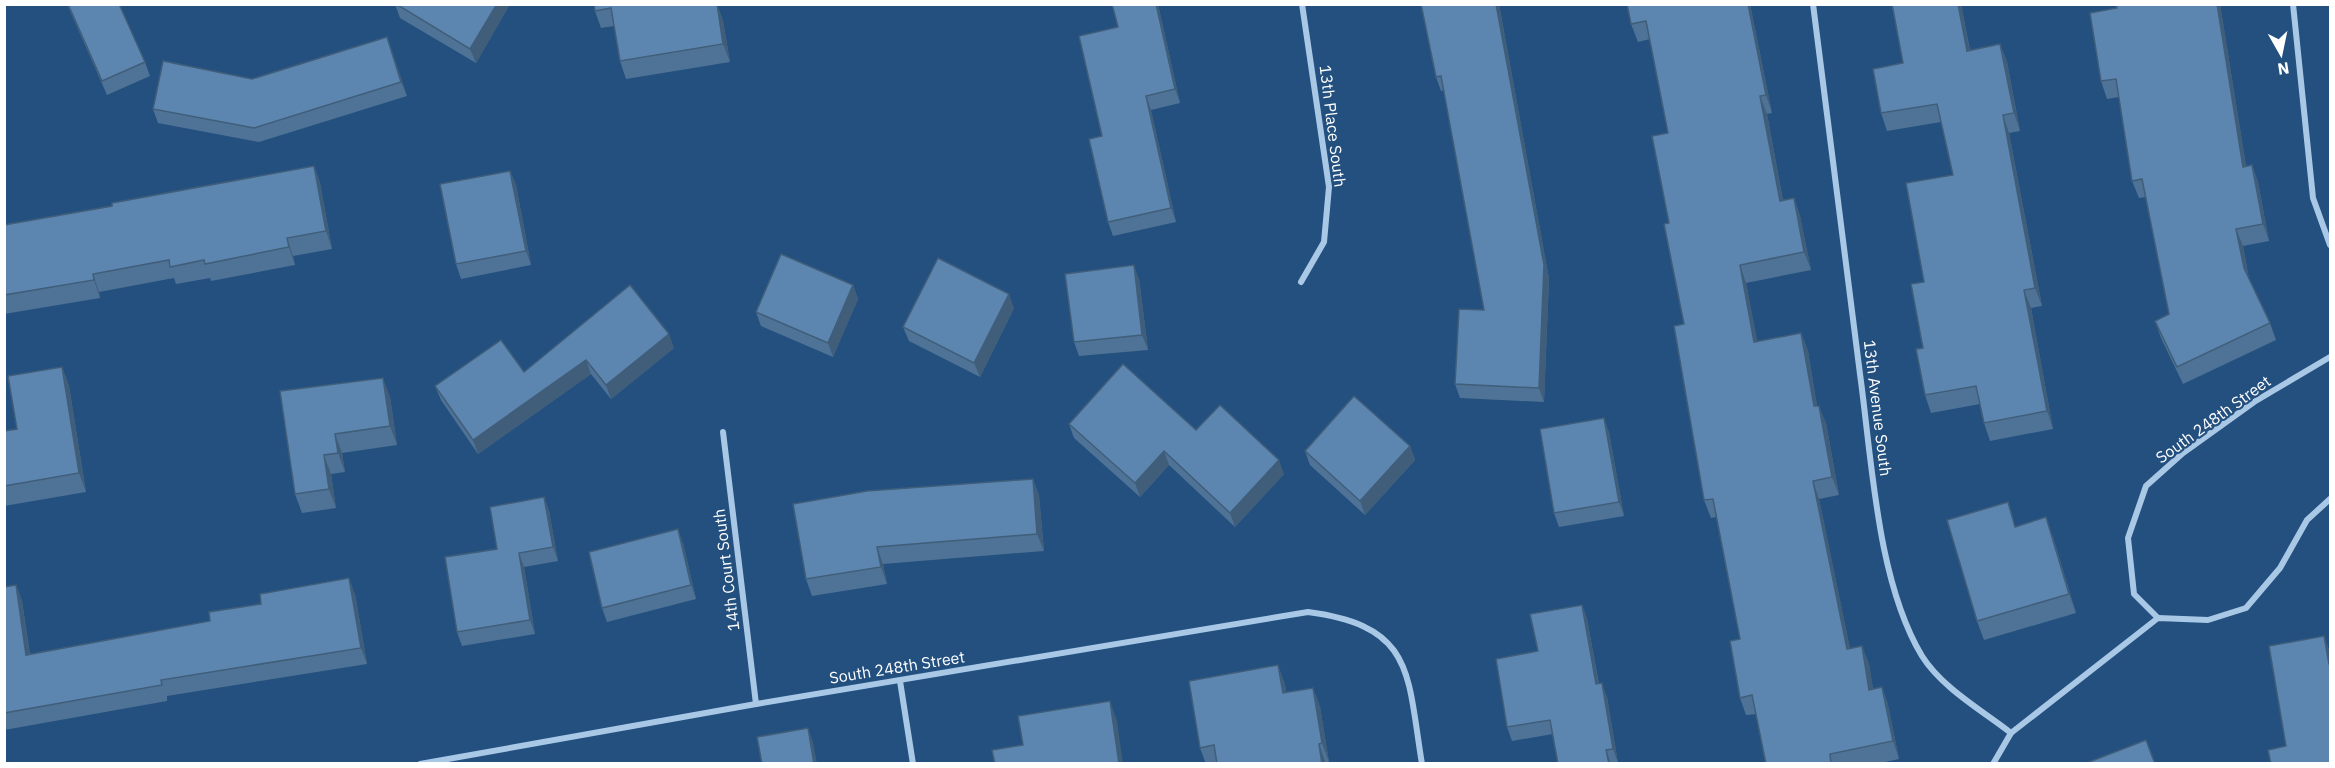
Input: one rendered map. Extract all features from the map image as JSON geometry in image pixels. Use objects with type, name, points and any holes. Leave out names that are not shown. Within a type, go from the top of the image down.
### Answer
[{"type":"street","name":"13th Place South","points":[[1301,282],[1324,242],[1329,186],[1302,4]]},
{"type":"street","name":"13th Avenue South","points":[[1813,4],[1877,504],[1895,589],[1911,634],[1924,658],[1941,678],[2012,733]]},
{"type":"street","points":[[2294,4],[2313,198],[2331,245]]},
{"type":"street","name":"South 248th Street","points":[[2158,618],[2134,594],[2127,538],[2146,486],[2183,453],[2254,402],[2331,357]]},
{"type":"street","name":"14th Court South","points":[[723,432],[756,704]]},
{"type":"street","points":[[1993,764],[2012,733],[2158,618],[2208,621],[2246,608],[2280,568],[2307,520],[2331,499]]},
{"type":"street","name":"South 248th Street","points":[[420,764],[756,704],[1308,612],[1338,616],[1376,631],[1399,656],[1407,674],[1422,764]]},
{"type":"street","points":[[900,681],[913,764]]},
{"type":"building","points":[[68,4],[119,4],[145,62],[102,81]]},
{"type":"building","points":[[396,4],[497,4],[470,49]]},
{"type":"building","points":[[594,4],[717,4],[723,44],[620,61],[611,8],[595,11]]},
{"type":"building","points":[[1112,4],[1156,4],[1175,89],[1146,96],[1171,208],[1108,222],[1089,139],[1102,136],[1079,36],[1118,27]]},
{"type":"building","points":[[1421,4],[1496,4],[1544,265],[1539,388],[1455,384],[1459,309],[1484,310],[1441,76],[1436,77]]},
{"type":"building","points":[[1627,4],[1748,4],[1766,95],[1760,96],[1780,201],[1794,198],[1804,252],[1740,265],[1754,342],[1801,333],[1814,406],[1819,406],[1832,477],[1813,481],[1847,649],[1862,646],[1869,690],[1882,687],[1893,741],[1830,754],[1831,764],[1766,764],[1752,695],[1740,698],[1730,641],[1740,639],[1713,499],[1704,500],[1674,326],[1684,324],[1664,224],[1669,223],[1652,136],[1668,133],[1646,21],[1631,24]]},
{"type":"building","points":[[1892,4],[1958,4],[1967,51],[2000,44],[2014,113],[2003,115],[2035,288],[2024,290],[2047,411],[1984,423],[1976,386],[1925,395],[1916,349],[1923,348],[1911,284],[1924,282],[1906,183],[1953,175],[1937,104],[1881,113],[1873,69],[1903,63]]},
{"type":"building","points":[[2116,4],[2217,4],[2243,167],[2252,165],[2263,224],[2236,229],[2244,268],[2270,323],[2177,367],[2155,321],[2169,314],[2142,179],[2132,181],[2116,79],[2101,81],[2090,13],[2117,8]]},
{"type":"building","points":[[387,37],[401,82],[254,128],[153,109],[163,61],[252,79]]},
{"type":"building","points":[[314,166],[326,231],[287,238],[289,247],[205,264],[204,260],[170,267],[169,260],[93,274],[94,280],[4,295],[4,225]]},
{"type":"building","points":[[510,171],[526,251],[456,264],[440,184]]},
{"type":"building","points":[[781,254],[853,285],[828,343],[756,312]]},
{"type":"building","points":[[938,258],[1009,294],[974,363],[903,327]]},
{"type":"building","points":[[1134,265],[1142,335],[1074,342],[1065,274]]},
{"type":"building","points":[[630,285],[669,334],[606,385],[586,360],[473,440],[435,386],[501,340],[524,372]]},
{"type":"building","points":[[1123,364],[1196,430],[1220,405],[1279,460],[1230,513],[1164,451],[1135,483],[1069,424]]},
{"type":"building","points":[[62,367],[79,473],[4,486],[4,431],[17,429],[8,376]]},
{"type":"building","points":[[383,378],[390,426],[335,434],[338,453],[324,455],[329,489],[295,494],[280,391]]},
{"type":"building","points":[[1354,396],[1410,446],[1360,501],[1305,451]]},
{"type":"building","points":[[1604,418],[1619,502],[1554,513],[1540,429]]},
{"type":"building","points":[[1033,479],[1037,534],[877,547],[881,567],[806,579],[793,504],[867,491]]},
{"type":"building","points":[[544,497],[553,547],[519,553],[530,620],[457,632],[445,557],[497,549],[490,507]]},
{"type":"building","points":[[2008,502],[2015,527],[2046,517],[2069,594],[1977,621],[1947,520]]},
{"type":"building","points":[[678,529],[691,585],[602,608],[589,552]]},
{"type":"building","points":[[349,578],[361,648],[161,680],[162,685],[4,713],[4,587],[16,585],[26,655],[210,621],[209,612],[261,604],[260,594]]},
{"type":"building","points":[[1582,605],[1596,684],[1602,683],[1613,749],[1606,750],[1609,764],[1558,764],[1550,720],[1507,727],[1496,659],[1538,651],[1530,614]]},
{"type":"building","points":[[2324,636],[2329,664],[2331,664],[2331,764],[2271,764],[2268,750],[2286,746],[2269,646]]},
{"type":"building","points":[[1278,665],[1283,693],[1313,688],[1322,743],[1319,744],[1322,764],[1217,764],[1214,745],[1200,748],[1189,681]]},
{"type":"building","points":[[1110,701],[1119,764],[995,764],[992,750],[1023,745],[1018,716]]},
{"type":"building","points":[[808,728],[814,764],[762,764],[757,737]]},
{"type":"building","points":[[2146,740],[2155,764],[2084,764]]}]
